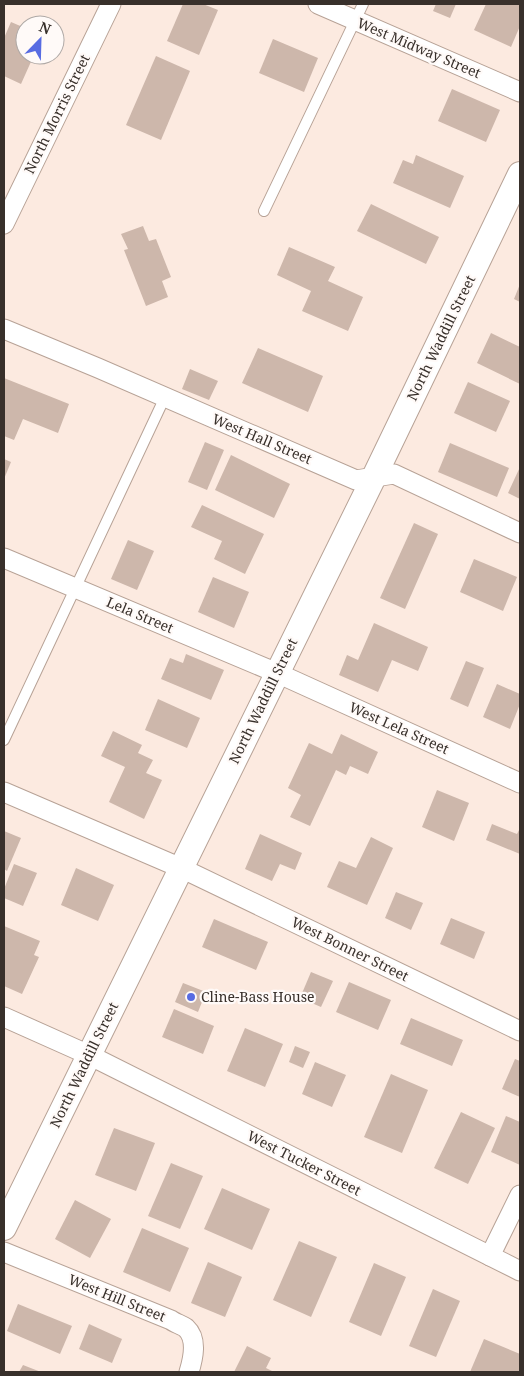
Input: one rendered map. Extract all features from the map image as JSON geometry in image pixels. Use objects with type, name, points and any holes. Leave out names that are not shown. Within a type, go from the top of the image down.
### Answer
[{"type":"street","name":"North Morris Street","points":[[4,224],[111,4]]},
{"type":"street","name":"West Midway Street","points":[[318,4],[359,12],[520,92]]},
{"type":"street","name":"North Waddill Street","points":[[4,1228],[374,477],[520,174]]},
{"type":"street","name":"West Hall Street","points":[[4,329],[356,480],[394,474],[520,533]]},
{"type":"street","name":"Lela Street","points":[[4,558],[277,672]]},
{"type":"street","name":"West Lela Street","points":[[277,672],[520,782]]},
{"type":"street","name":"West Bonner Street","points":[[4,792],[180,868],[520,1031]]},
{"type":"street","name":"West Tucker Street","points":[[4,1017],[89,1055],[520,1271]]},
{"type":"street","points":[[490,1256],[520,1195]]},
{"type":"street","name":"West Hill Street","points":[[4,1252],[171,1320],[186,1329],[193,1342],[193,1359],[189,1372]]},
{"type":"lane","points":[[264,211],[359,12]]},
{"type":"lane","points":[[4,740],[165,398]]},
{"type":"building","points":[[183,4],[203,4],[218,10],[199,55],[167,41]]},
{"type":"building","points":[[436,4],[456,4],[450,18],[433,11]]},
{"type":"building","points":[[486,4],[520,4],[520,26],[511,47],[474,30]]},
{"type":"building","points":[[11,22],[15,24],[15,65],[30,65],[21,84],[4,76],[4,38]]},
{"type":"building","points":[[273,39],[318,58],[304,92],[259,73]]},
{"type":"building","points":[[156,56],[190,71],[161,140],[126,125]]},
{"type":"building","points":[[452,89],[500,110],[486,142],[438,121]]},
{"type":"building","points":[[416,155],[464,176],[450,208],[393,183],[403,160],[413,164]]},
{"type":"building","points":[[371,204],[439,237],[426,264],[357,231]]},
{"type":"building","points":[[143,226],[149,241],[156,239],[171,277],[162,281],[168,297],[146,306],[124,250],[128,249],[121,234]]},
{"type":"building","points":[[289,247],[335,267],[328,281],[363,297],[348,331],[302,311],[311,291],[277,275]]},
{"type":"building","points":[[520,284],[520,302],[514,299]]},
{"type":"building","points":[[491,333],[520,347],[520,384],[477,363]]},
{"type":"building","points":[[258,348],[323,376],[308,412],[242,383]]},
{"type":"building","points":[[190,369],[218,381],[209,400],[182,389]]},
{"type":"building","points":[[4,378],[69,404],[58,433],[23,419],[14,440],[4,436]]},
{"type":"building","points":[[468,382],[510,401],[496,432],[454,413]]},
{"type":"building","points":[[205,442],[224,450],[207,490],[188,482]]},
{"type":"building","points":[[450,443],[509,468],[497,497],[438,472]]},
{"type":"building","points":[[231,455],[290,484],[274,518],[215,490]]},
{"type":"building","points":[[4,459],[11,462],[4,479]]},
{"type":"building","points":[[520,467],[520,499],[508,493]]},
{"type":"building","points":[[202,505],[264,534],[245,574],[214,559],[222,541],[191,527]]},
{"type":"building","points":[[414,523],[438,534],[405,609],[380,598]]},
{"type":"building","points":[[128,540],[154,551],[137,590],[111,579]]},
{"type":"building","points":[[474,559],[517,577],[503,611],[460,592]]},
{"type":"building","points":[[213,577],[249,592],[234,628],[198,612]]},
{"type":"building","points":[[374,623],[428,647],[418,671],[392,660],[378,692],[339,675],[347,655],[358,660]]},
{"type":"building","points":[[186,654],[224,670],[211,700],[161,679],[170,658],[183,663]]},
{"type":"building","points":[[466,661],[484,668],[468,707],[450,699]]},
{"type":"building","points":[[497,684],[520,694],[520,704],[510,729],[483,717]]},
{"type":"building","points":[[158,699],[200,718],[187,748],[145,730]]},
{"type":"building","points":[[113,731],[142,745],[138,753],[153,760],[146,773],[162,780],[144,819],[109,802],[125,767],[101,756]]},
{"type":"building","points":[[341,734],[378,752],[368,774],[350,766],[346,775],[336,770],[310,826],[290,817],[301,795],[288,788],[309,743],[332,754]]},
{"type":"building","points":[[437,790],[469,803],[454,841],[422,827]]},
{"type":"building","points":[[492,824],[517,834],[520,828],[520,854],[486,840]]},
{"type":"building","points":[[4,831],[21,838],[7,871],[4,869]]},
{"type":"building","points":[[260,834],[302,853],[295,870],[280,864],[272,881],[245,869]]},
{"type":"building","points":[[371,837],[393,848],[367,905],[327,887],[339,861],[356,868]]},
{"type":"building","points":[[14,864],[37,873],[23,906],[4,898],[4,889]]},
{"type":"building","points":[[76,868],[114,885],[98,921],[61,905]]},
{"type":"building","points":[[396,892],[423,903],[411,930],[385,918]]},
{"type":"building","points":[[451,918],[485,932],[474,959],[440,944]]},
{"type":"building","points":[[214,919],[268,942],[256,970],[202,947]]},
{"type":"building","points":[[4,926],[40,941],[34,955],[39,957],[22,994],[4,986]]},
{"type":"building","points":[[311,972],[333,981],[321,1007],[300,998]]},
{"type":"building","points":[[349,982],[391,1000],[378,1030],[336,1012]]},
{"type":"building","name":"Cline-Bass House","points":[[183,983],[206,992],[198,1012],[175,1002]]},
{"type":"building","points":[[174,1009],[214,1026],[203,1054],[162,1037]]},
{"type":"building","points":[[411,1018],[463,1040],[452,1066],[400,1044]]},
{"type":"building","points":[[245,1028],[283,1044],[265,1087],[227,1071]]},
{"type":"building","points":[[295,1046],[310,1052],[303,1068],[289,1062]]},
{"type":"building","points":[[515,1059],[520,1061],[520,1097],[502,1089]]},
{"type":"building","points":[[315,1062],[346,1075],[332,1107],[302,1094]]},
{"type":"building","points":[[391,1074],[428,1090],[402,1153],[364,1137]]},
{"type":"building","points":[[461,1112],[495,1128],[468,1184],[434,1168]]},
{"type":"building","points":[[506,1116],[520,1122],[520,1165],[491,1152]]},
{"type":"building","points":[[114,1128],[155,1143],[136,1191],[95,1175]]},
{"type":"building","points":[[171,1163],[203,1176],[180,1229],[148,1216]]},
{"type":"building","points":[[222,1188],[270,1209],[252,1250],[204,1229]]},
{"type":"building","points":[[75,1200],[111,1219],[90,1258],[55,1239]]},
{"type":"building","points":[[142,1228],[189,1248],[170,1292],[123,1272]]},
{"type":"building","points":[[299,1241],[337,1257],[311,1317],[273,1300]]},
{"type":"building","points":[[208,1262],[242,1277],[225,1317],[191,1303]]},
{"type":"building","points":[[374,1263],[406,1277],[381,1336],[349,1322]]},
{"type":"building","points":[[433,1289],[460,1301],[436,1357],[409,1346]]},
{"type":"building","points":[[18,1304],[72,1326],[60,1354],[7,1331]]},
{"type":"building","points":[[89,1324],[122,1339],[112,1363],[79,1349]]},
{"type":"building","points":[[484,1339],[520,1354],[520,1372],[470,1372]]},
{"type":"building","points":[[247,1346],[271,1358],[266,1368],[274,1372],[234,1372]]},
{"type":"building","points":[[23,1365],[41,1372],[19,1372]]},
{"type":"place","name":"Cline-Bass House","points":[[191,997]]}]
